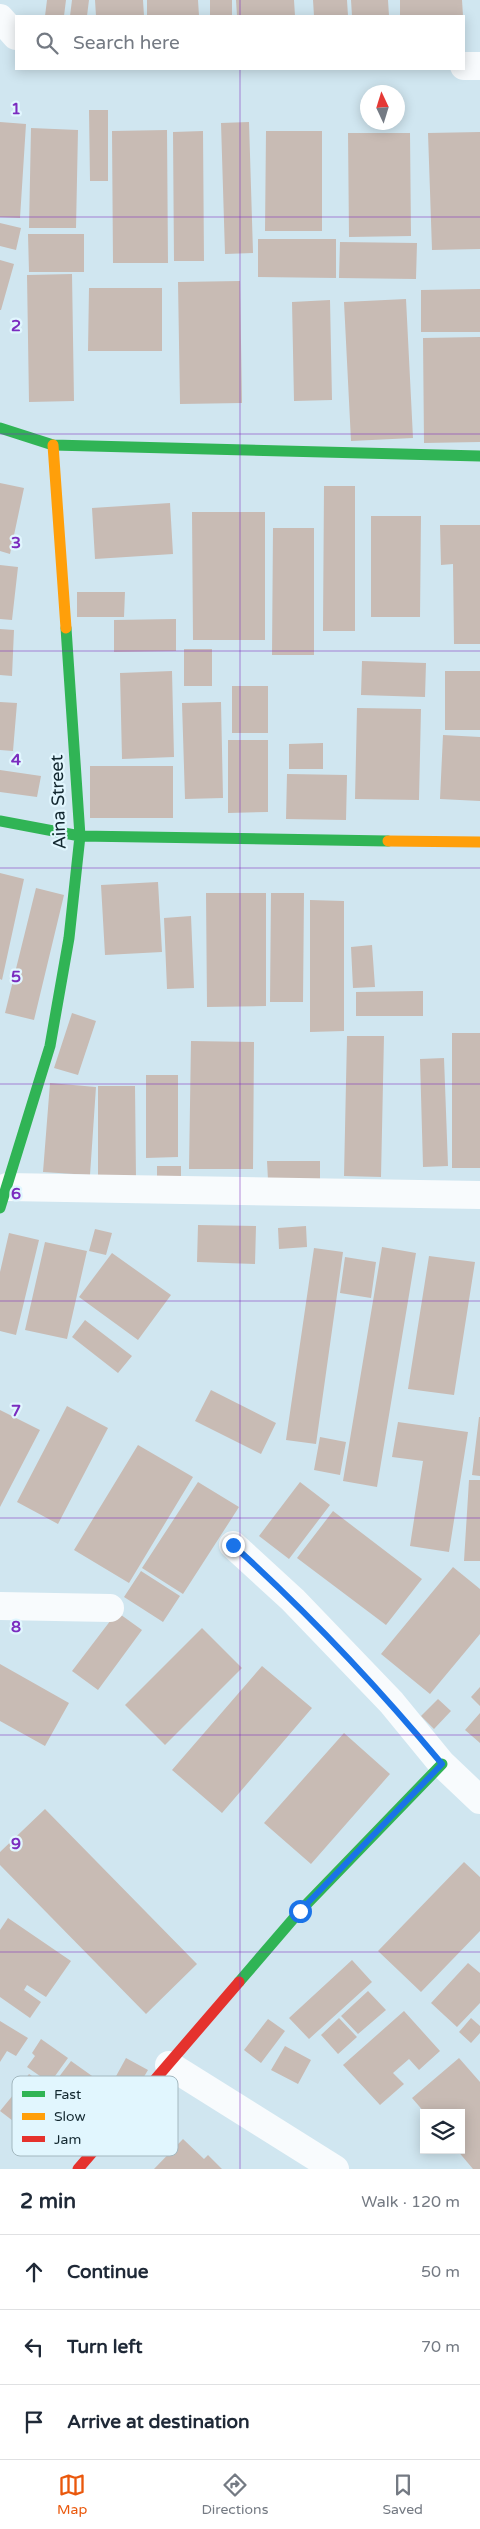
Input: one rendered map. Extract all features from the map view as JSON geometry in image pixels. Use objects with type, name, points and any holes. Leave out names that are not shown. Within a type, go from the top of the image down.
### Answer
[{"type":"street","points":[[0,18],[15,35]]},
{"type":"street","points":[[465,66],[480,66]]},
{"type":"street","points":[[0,428],[53,445],[480,456]]},
{"type":"street","name":"Aina Street","points":[[3,1198],[50,1046],[69,938],[80,836],[53,445]]},
{"type":"street","points":[[0,820],[80,836],[480,842]]},
{"type":"street","points":[[3,1198],[480,1195]]},
{"type":"street","points":[[233,1545],[293,1600],[392,1703],[442,1764],[480,1800]]},
{"type":"street","points":[[0,1606],[110,1608]]},
{"type":"street","points":[[159,2076],[300,1911],[442,1764]]},
{"type":"street","points":[[169,2065],[335,2169]]},
{"type":"street","points":[[78,2169],[89,2156]]},
{"type":"building","points":[[47,0],[66,0],[64,15],[45,15]]},
{"type":"building","points":[[72,0],[89,0],[87,15],[70,15]]},
{"type":"building","points":[[95,0],[143,0],[144,15],[96,15]]},
{"type":"building","points":[[147,0],[198,0],[199,15],[147,15]]},
{"type":"building","points":[[210,0],[232,0],[232,15],[210,15]]},
{"type":"building","points":[[236,0],[294,0],[295,15],[237,15]]},
{"type":"building","points":[[313,0],[347,0],[348,15],[314,15]]},
{"type":"building","points":[[351,0],[388,0],[389,15],[352,15]]},
{"type":"building","points":[[400,0],[462,0],[463,15],[400,15]]},
{"type":"building","points":[[89,110],[108,110],[108,181],[90,181]]},
{"type":"building","points":[[0,122],[26,124],[20,218],[0,217]]},
{"type":"building","points":[[249,122],[253,253],[225,254],[221,123]]},
{"type":"building","points":[[31,128],[78,130],[76,228],[29,228]]},
{"type":"building","points":[[167,130],[168,263],[113,263],[112,131]]},
{"type":"building","points":[[203,131],[204,261],[174,261],[173,132]]},
{"type":"building","points":[[266,131],[322,131],[322,231],[265,231]]},
{"type":"building","points":[[480,132],[480,249],[432,250],[428,133]]},
{"type":"building","points":[[348,133],[410,133],[411,236],[349,237]]},
{"type":"building","points":[[0,223],[21,228],[16,250],[0,246]]},
{"type":"building","points":[[28,234],[84,234],[84,272],[29,272]]},
{"type":"building","points":[[258,239],[336,239],[336,278],[258,277]]},
{"type":"building","points":[[340,242],[417,243],[416,279],[339,278]]},
{"type":"building","points":[[0,260],[14,264],[1,310],[0,310]]},
{"type":"building","points":[[72,274],[74,401],[29,402],[27,275]]},
{"type":"building","points":[[240,281],[242,403],[180,404],[178,282]]},
{"type":"building","points":[[89,288],[162,288],[162,351],[88,351]]},
{"type":"building","points":[[480,289],[480,332],[421,332],[421,290]]},
{"type":"building","points":[[406,299],[413,438],[351,441],[344,302]]},
{"type":"building","points":[[330,300],[332,400],[294,401],[292,302]]},
{"type":"building","points":[[480,337],[480,442],[424,443],[423,338]]},
{"type":"building","points":[[0,483],[24,488],[10,554],[0,551]]},
{"type":"building","points":[[324,486],[355,486],[355,631],[323,631]]},
{"type":"building","points":[[170,503],[173,554],[95,559],[92,508]]},
{"type":"building","points":[[192,512],[265,512],[265,640],[193,640]]},
{"type":"building","points":[[371,516],[421,516],[420,617],[371,617]]},
{"type":"building","points":[[440,525],[480,525],[480,644],[454,644],[453,564],[441,565]]},
{"type":"building","points":[[273,528],[314,528],[314,655],[272,655]]},
{"type":"building","points":[[0,565],[18,567],[12,620],[0,619]]},
{"type":"building","points":[[77,592],[125,592],[124,617],[77,617]]},
{"type":"building","points":[[176,619],[176,651],[114,652],[114,620]]},
{"type":"building","points":[[0,629],[14,630],[12,676],[0,675]]},
{"type":"building","points":[[184,649],[212,649],[212,686],[184,686]]},
{"type":"building","points":[[362,661],[426,663],[425,697],[361,695]]},
{"type":"building","points":[[172,671],[174,757],[122,759],[120,673]]},
{"type":"building","points":[[445,671],[480,671],[480,730],[445,730]]},
{"type":"building","points":[[232,686],[268,686],[268,733],[232,733]]},
{"type":"building","points":[[0,702],[17,703],[13,751],[0,750]]},
{"type":"building","points":[[221,702],[223,798],[185,799],[182,703]]},
{"type":"building","points":[[357,708],[421,709],[419,800],[355,799]]},
{"type":"building","points":[[443,735],[480,737],[480,801],[440,799]]},
{"type":"building","points":[[228,740],[268,740],[268,812],[228,813]]},
{"type":"building","points":[[323,743],[323,769],[289,769],[289,744]]},
{"type":"building","points":[[90,766],[173,766],[173,818],[90,818]]},
{"type":"building","points":[[0,770],[41,776],[37,797],[0,792]]},
{"type":"building","points":[[287,774],[347,775],[346,820],[286,819]]},
{"type":"building","points":[[0,873],[24,879],[2,980],[0,979]]},
{"type":"building","points":[[158,882],[162,952],[105,955],[101,885]]},
{"type":"building","points":[[36,888],[64,895],[34,1020],[5,1013]]},
{"type":"building","points":[[206,893],[266,893],[266,1006],[207,1007]]},
{"type":"building","points":[[271,893],[304,893],[303,1002],[270,1002]]},
{"type":"building","points":[[310,900],[344,901],[344,1031],[310,1032]]},
{"type":"building","points":[[191,916],[194,988],[167,989],[164,918]]},
{"type":"building","points":[[372,945],[375,987],[353,988],[351,947]]},
{"type":"building","points":[[423,991],[423,1016],[356,1016],[356,992]]},
{"type":"building","points":[[72,1013],[96,1021],[78,1075],[54,1068]]},
{"type":"building","points":[[452,1033],[480,1033],[480,1168],[452,1168]]},
{"type":"building","points":[[347,1036],[384,1036],[381,1177],[344,1176]]},
{"type":"building","points":[[191,1041],[254,1042],[253,1169],[189,1169]]},
{"type":"building","points":[[444,1058],[448,1166],[423,1167],[420,1059]]},
{"type":"building","points":[[146,1075],[178,1075],[178,1157],[146,1158]]},
{"type":"building","points":[[50,1083],[96,1087],[90,1175],[43,1172]]},
{"type":"building","points":[[98,1086],[135,1086],[136,1179],[98,1179]]},
{"type":"building","points":[[267,1161],[320,1161],[320,1180],[268,1180]]},
{"type":"building","points":[[157,1166],[181,1166],[181,1185],[157,1187]]},
{"type":"building","points":[[198,1225],[256,1226],[255,1264],[197,1262]]},
{"type":"building","points":[[306,1226],[307,1247],[279,1249],[278,1228]]},
{"type":"building","points":[[95,1229],[112,1233],[106,1255],[89,1251]]},
{"type":"building","points":[[9,1233],[39,1240],[16,1335],[0,1331],[0,1272]]},
{"type":"building","points":[[45,1242],[87,1251],[67,1339],[25,1330]]},
{"type":"building","points":[[382,1247],[416,1253],[377,1487],[343,1481]]},
{"type":"building","points":[[314,1248],[343,1252],[316,1444],[286,1440]]},
{"type":"building","points":[[112,1253],[171,1295],[138,1340],[79,1297]]},
{"type":"building","points":[[429,1256],[475,1262],[454,1395],[408,1389]]},
{"type":"building","points":[[345,1257],[376,1262],[371,1298],[340,1293]]},
{"type":"building","points":[[85,1320],[132,1356],[118,1373],[72,1337]]},
{"type":"building","points":[[211,1390],[276,1423],[261,1454],[195,1421]]},
{"type":"building","points":[[67,1406],[108,1428],[58,1524],[17,1502]]},
{"type":"building","points":[[0,1410],[40,1430],[0,1507]]},
{"type":"building","points":[[480,1417],[480,1476],[472,1475]]},
{"type":"building","points":[[398,1422],[468,1432],[449,1552],[410,1546],[423,1461],[392,1457]]},
{"type":"building","points":[[320,1437],[346,1442],[340,1475],[314,1470]]},
{"type":"building","points":[[138,1445],[193,1477],[129,1583],[74,1550]]},
{"type":"building","points":[[469,1480],[480,1480],[480,1561],[464,1561]]},
{"type":"building","points":[[198,1482],[239,1507],[183,1594],[142,1568]]},
{"type":"building","points":[[300,1482],[330,1505],[289,1559],[259,1536]]},
{"type":"building","points":[[333,1511],[422,1579],[386,1625],[297,1558]]},
{"type":"building","points":[[453,1567],[480,1589],[480,1634],[430,1694],[381,1654]]},
{"type":"building","points":[[141,1571],[180,1596],[163,1622],[124,1597]]},
{"type":"building","points":[[117,1612],[142,1630],[98,1690],[72,1671]]},
{"type":"building","points":[[202,1628],[242,1668],[165,1745],[125,1705]]},
{"type":"building","points":[[0,1664],[69,1703],[45,1746],[0,1721]]},
{"type":"building","points":[[262,1666],[312,1708],[222,1813],[172,1770]]},
{"type":"building","points":[[480,1687],[480,1706],[471,1697]]},
{"type":"building","points":[[438,1699],[451,1711],[434,1729],[421,1716]]},
{"type":"building","points":[[480,1713],[480,1743],[465,1730]]},
{"type":"building","points":[[344,1733],[390,1774],[311,1864],[264,1823]]},
{"type":"building","points":[[45,1809],[197,1964],[146,2014],[0,1865],[0,1852]]},
{"type":"building","points":[[464,1862],[480,1877],[480,1931],[421,1992],[378,1951]]},
{"type":"building","points":[[8,1918],[71,1961],[46,1997],[27,1985],[24,1990],[41,2002],[30,2018],[0,1997],[0,1930]]},
{"type":"building","points":[[352,1960],[372,1982],[309,2039],[289,2018]]},
{"type":"building","points":[[468,1963],[480,1973],[480,2003],[457,2027],[431,2003]]},
{"type":"building","points":[[368,1991],[386,2010],[358,2034],[341,2016]]},
{"type":"building","points":[[404,2011],[440,2051],[419,2070],[409,2059],[393,2073],[404,2084],[380,2105],[343,2065]]},
{"type":"building","points":[[339,2018],[357,2037],[338,2054],[321,2035]]},
{"type":"building","points":[[471,2018],[480,2026],[480,2033],[471,2043],[459,2032]]},
{"type":"building","points":[[268,2019],[285,2031],[261,2063],[244,2050]]},
{"type":"building","points":[[0,2021],[28,2038],[16,2056],[7,2051],[0,2062]]},
{"type":"building","points":[[41,2039],[68,2058],[55,2076],[40,2076],[27,2067],[35,2056],[32,2053]]},
{"type":"building","points":[[285,2046],[311,2060],[298,2084],[271,2070]]},
{"type":"building","points":[[126,2058],[148,2070],[144,2076],[116,2076]]},
{"type":"building","points":[[459,2058],[480,2082],[480,2169],[473,2169],[460,2154],[465,2154],[465,2109],[422,2109],[412,2098]]},
{"type":"building","points":[[71,2061],[92,2076],[60,2076]]},
{"type":"building","points":[[12,2096],[12,2120],[0,2111]]},
{"type":"building","points":[[183,2139],[204,2159],[208,2155],[222,2169],[154,2169],[167,2156],[178,2156],[178,2144]]},
{"type":"traffic: fast","points":[[0,428],[53,445],[480,456]]},
{"type":"traffic: fast","points":[[0,1208],[50,1046],[69,938],[80,836],[66,628]]},
{"type":"traffic: fast","points":[[0,821],[80,836],[388,841]]},
{"type":"traffic: fast","points":[[239,1982],[300,1911],[442,1764]]},
{"type":"traffic: slow","points":[[53,445],[66,628]]},
{"type":"traffic: slow","points":[[388,841],[480,842]]},
{"type":"traffic: jam","points":[[158,2076],[239,1982]]},
{"type":"traffic: jam","points":[[78,2169],[89,2156]]},
{"type":"route","points":[[233,1545],[293,1600],[392,1703],[442,1764],[300,1911]]}]
